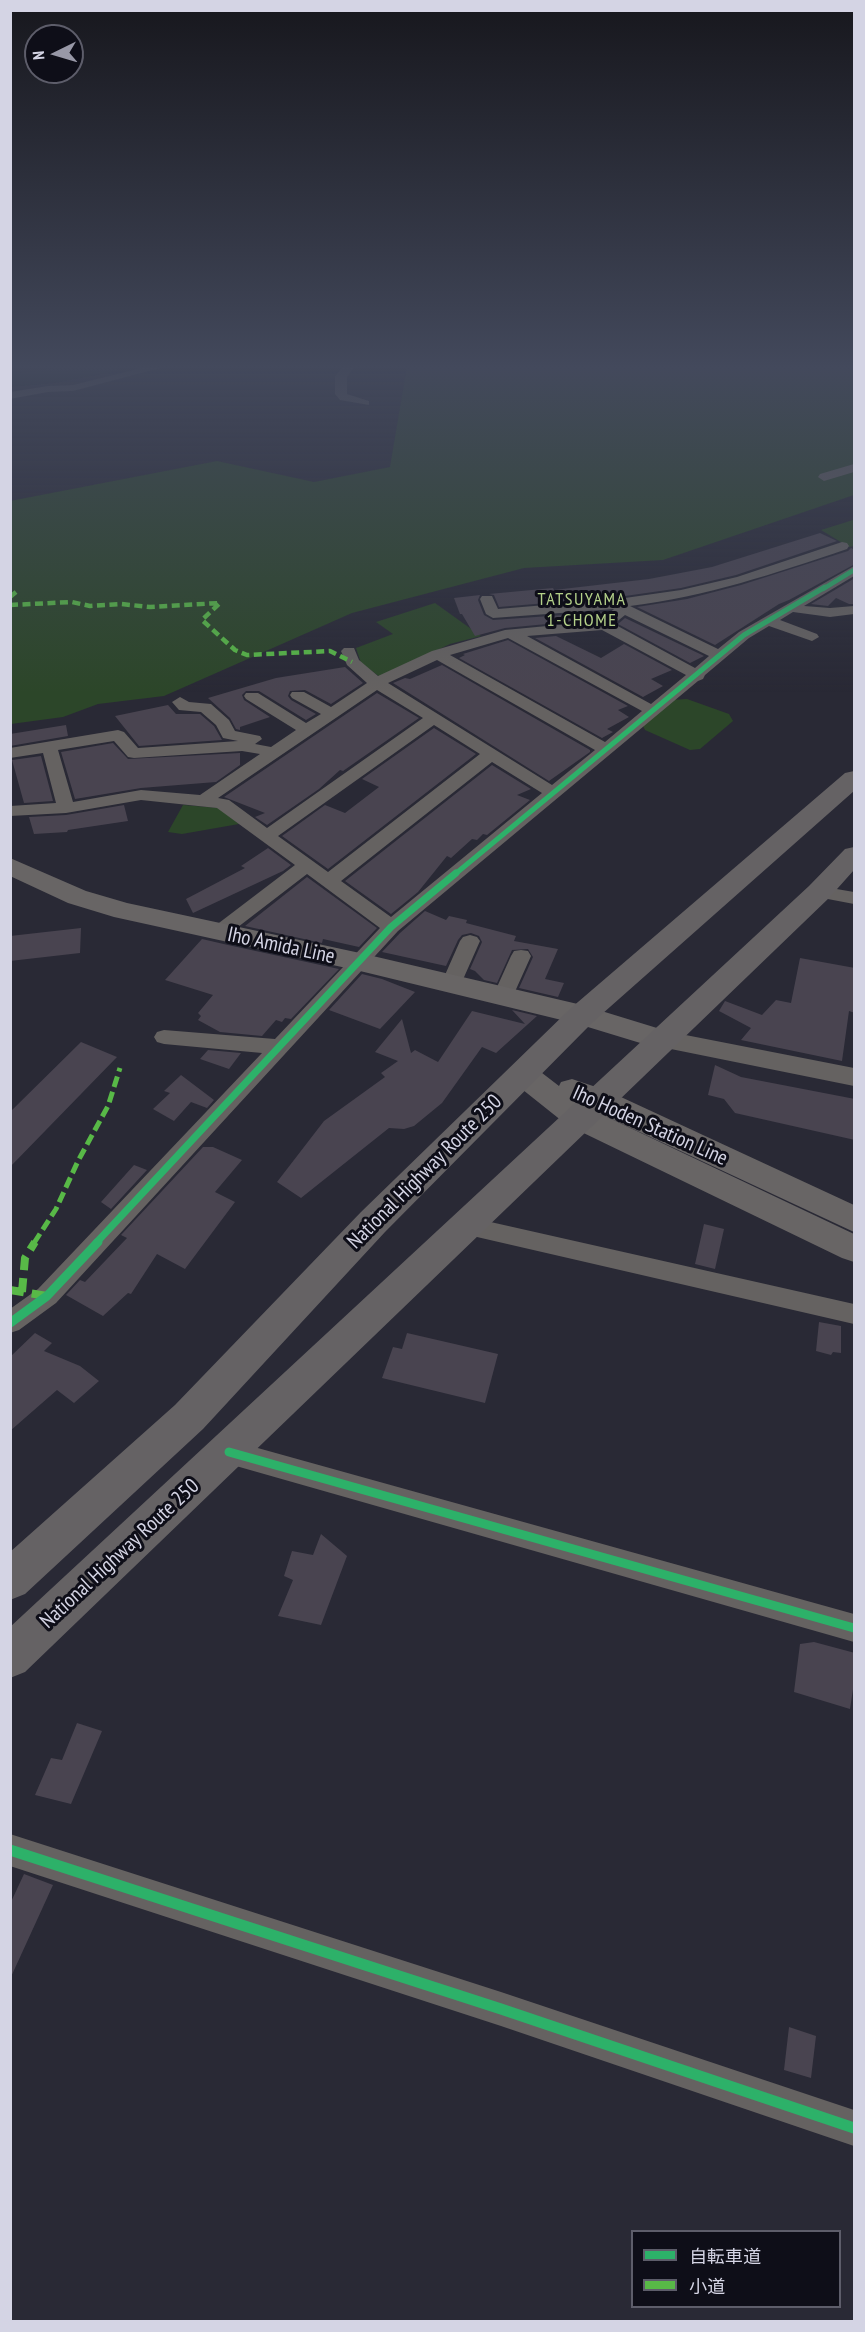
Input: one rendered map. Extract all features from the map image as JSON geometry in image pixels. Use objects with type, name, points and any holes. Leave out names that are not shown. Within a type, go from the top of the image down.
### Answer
[{"type":"highway","name":"National Highway Route 250","points":[[10,1580],[189,1418],[373,1222],[582,1015],[855,778]]},
{"type":"highway","name":"National Highway Route 250","points":[[10,1657],[230,1452],[464,1225],[819,892],[855,855]]},
{"type":"main road","name":"Iho Amida Line","points":[[10,866],[77,897],[123,911],[360,962],[503,996],[582,1015],[660,1039]]},
{"type":"main road","name":"Iho Hoden Station Line","points":[[523,1074],[855,1249]]},
{"type":"main road","name":"Iho Hoden Station Line","points":[[587,1108],[855,1220]]},
{"type":"street","points":[[824,477],[831,475]]},
{"type":"street","points":[[487,599],[493,614],[619,606],[742,580],[842,546]]},
{"type":"street","points":[[10,1323],[48,1296],[391,927],[698,676],[744,635],[855,570]]},
{"type":"street","points":[[604,625],[619,606]]},
{"type":"street","points":[[619,606],[719,655]]},
{"type":"street","points":[[790,607],[816,613],[842,613],[855,610]]},
{"type":"street","points":[[769,621],[812,637]]},
{"type":"street","points":[[203,800],[377,682],[437,654],[510,633],[604,625],[698,676]]},
{"type":"street","points":[[510,633],[653,711]]},
{"type":"street","points":[[349,651],[352,662],[377,682],[554,793]]},
{"type":"street","points":[[437,654],[606,749]]},
{"type":"street","points":[[298,695],[331,713]]},
{"type":"street","points":[[252,696],[306,730]]},
{"type":"street","points":[[180,702],[185,707],[204,707],[223,723],[229,735],[280,748]]},
{"type":"street","points":[[267,836],[434,718]]},
{"type":"street","points":[[10,753],[118,735],[134,753],[242,746],[280,748]]},
{"type":"street","points":[[49,746],[66,808]]},
{"type":"street","points":[[329,881],[491,753]]},
{"type":"street","points":[[10,811],[66,808],[141,795],[223,804],[391,927]]},
{"type":"street","points":[[218,933],[307,866]]},
{"type":"street","points":[[819,892],[855,898]]},
{"type":"street","points":[[450,984],[470,941]]},
{"type":"street","points":[[503,996],[521,956]]},
{"type":"street","points":[[164,1037],[279,1047]]},
{"type":"street","points":[[660,1039],[855,1077]]},
{"type":"street","points":[[464,1225],[855,1314]]},
{"type":"street","points":[[230,1452],[855,1628]]},
{"type":"street","points":[[10,1850],[501,2009],[855,2128]]},
{"type":"green space","points":[[145,475],[281,475],[314,482],[350,475],[854,475],[854,495],[663,560],[524,568],[352,613],[164,696],[98,704],[63,717],[11,724],[10,501]]},
{"type":"green space","points":[[853,520],[854,546],[849,547],[821,530]]},
{"type":"green space","points":[[435,603],[481,636],[450,644],[380,677],[361,663],[356,648],[393,634],[376,622]]},
{"type":"green space","points":[[687,699],[729,714],[733,721],[700,749],[690,750],[645,730],[642,724],[671,700]]},
{"type":"green space","points":[[183,805],[219,808],[239,824],[182,834],[168,832]]},
{"type":"building","points":[[820,533],[837,541],[736,575],[681,588],[618,597],[499,607],[494,595],[489,594],[553,588],[554,590],[649,579],[712,567]]},
{"type":"building","points":[[851,548],[855,550],[855,564],[779,604],[715,645],[637,607],[687,599],[741,585],[848,551]]},
{"type":"building","points":[[855,578],[855,604],[849,604],[836,598],[828,606],[811,604]]},
{"type":"building","points":[[480,595],[478,600],[484,615],[493,620],[607,612],[599,619],[505,628],[475,636],[460,614],[454,598]]},
{"type":"building","points":[[625,618],[704,656],[690,663],[618,624]]},
{"type":"building","points":[[556,636],[601,658],[624,644],[672,670],[651,679],[663,686],[643,697],[535,638]]},
{"type":"building","points":[[508,640],[628,706],[618,710],[629,717],[607,729],[613,732],[602,738],[459,658],[465,655],[463,654]]},
{"type":"building","points":[[442,665],[590,752],[549,781],[393,683],[405,678],[410,679]]},
{"type":"building","points":[[345,667],[363,683],[331,704],[305,690],[290,691],[288,696],[291,700],[316,714],[306,720],[259,691],[246,691],[242,695],[244,700],[270,717],[240,727],[240,730],[236,729],[230,718],[208,698],[276,678]]},
{"type":"building","points":[[377,693],[419,718],[343,771],[340,770],[319,789],[267,825],[255,817],[265,813],[224,797]]},
{"type":"building","points":[[168,705],[176,714],[200,714],[214,726],[222,740],[139,746],[115,716]]},
{"type":"building","points":[[66,725],[68,736],[10,746],[10,734]]},
{"type":"building","points":[[434,728],[476,754],[328,869],[282,836],[325,805],[345,813],[379,787],[362,779]]},
{"type":"building","points":[[113,743],[128,759],[240,753],[240,765],[216,782],[141,788],[75,799],[61,752]]},
{"type":"building","points":[[41,756],[53,801],[24,803],[12,760]]},
{"type":"building","points":[[492,765],[531,789],[517,795],[530,800],[487,835],[483,834],[477,840],[472,839],[451,858],[447,856],[418,892],[391,914],[345,881]]},
{"type":"building","points":[[124,805],[128,821],[67,832],[34,834],[29,817],[66,815]]},
{"type":"building","points":[[268,848],[291,865],[283,871],[193,913],[186,899],[245,868],[241,866]]},
{"type":"building","points":[[307,877],[377,928],[359,947],[323,939],[322,943],[245,926]]},
{"type":"building","points":[[425,911],[446,920],[449,916],[467,920],[466,923],[516,936],[514,941],[558,949],[545,979],[564,983],[558,997],[519,988],[533,957],[528,949],[512,950],[497,983],[484,980],[470,969],[482,942],[479,936],[471,933],[462,935],[458,940],[446,966],[382,952]]},
{"type":"building","points":[[81,928],[80,953],[10,961],[10,936]]},
{"type":"building","points":[[202,939],[339,969],[291,1019],[285,1018],[282,1022],[276,1020],[262,1036],[220,1032],[198,1020],[201,1016],[198,1013],[213,995],[165,980]]},
{"type":"building","points":[[800,958],[855,968],[855,1013],[849,1011],[842,1061],[741,1040],[751,1028],[719,1011],[725,1001],[762,1015],[776,1000],[791,1003]]},
{"type":"building","points":[[362,974],[415,992],[380,1029],[329,1010]]},
{"type":"building","points":[[512,1010],[537,1016],[496,1053],[482,1047],[442,1103],[414,1126],[404,1129],[389,1128],[301,1198],[277,1182],[324,1121],[385,1077],[381,1073],[398,1061],[375,1052],[402,1019],[411,1053],[415,1050],[438,1062],[472,1011],[525,1024]]},
{"type":"building","points":[[81,1042],[117,1057],[10,1167],[10,1112]]},
{"type":"building","points":[[208,1050],[241,1053],[229,1069],[200,1059]]},
{"type":"building","points":[[715,1065],[741,1077],[855,1099],[855,1140],[735,1113],[724,1099],[708,1095]]},
{"type":"building","points":[[181,1075],[214,1100],[207,1108],[191,1102],[174,1121],[153,1109],[170,1093],[164,1091]]},
{"type":"building","points":[[203,1147],[213,1147],[242,1160],[215,1192],[235,1202],[185,1269],[157,1254],[131,1294],[128,1293],[103,1316],[66,1295],[80,1280],[85,1282],[127,1238],[121,1235]]},
{"type":"building","points":[[134,1165],[147,1170],[111,1209],[101,1202]]},
{"type":"building","points":[[704,1224],[724,1229],[715,1269],[695,1264]]},
{"type":"building","points":[[819,1322],[841,1326],[841,1353],[833,1352],[831,1355],[816,1351]]},
{"type":"building","points":[[35,1333],[52,1343],[44,1351],[80,1366],[99,1381],[74,1403],[57,1390],[10,1431],[10,1357]]},
{"type":"building","points":[[407,1333],[498,1354],[485,1403],[382,1378],[393,1347],[402,1349]]},
{"type":"building","points":[[321,1534],[347,1556],[321,1625],[278,1616],[293,1580],[284,1576],[292,1551],[313,1555]]},
{"type":"building","points":[[814,1642],[855,1653],[855,1676],[850,1709],[794,1692],[800,1644]]},
{"type":"building","points":[[77,1723],[102,1731],[71,1804],[35,1795],[51,1758],[62,1760]]},
{"type":"building","points":[[24,1874],[53,1885],[10,1979],[10,1904]]},
{"type":"building","points":[[789,2027],[816,2036],[811,2078],[784,2070]]},
{"type":"marked path","points":[[10,597],[16,592]]},
{"type":"marked path","points":[[10,605],[72,602],[90,606],[121,604],[150,607],[220,603],[202,620],[235,650],[247,655],[330,651],[352,662]]},
{"type":"marked path","points":[[22,1292],[25,1258],[56,1209],[78,1161],[108,1106],[120,1068]]},
{"type":"marked path","points":[[10,1290],[47,1296]]},
{"type":"cycle path","points":[[10,1323],[47,1296],[391,927],[744,635],[854,570]]},
{"type":"cycle path","points":[[229,1452],[854,1628]]},
{"type":"cycle path","points":[[10,1850],[501,2009],[854,2128]]},
{"type":"district","name":"TATSUYAMA 1-CHOME","points":[[582,610]]}]
